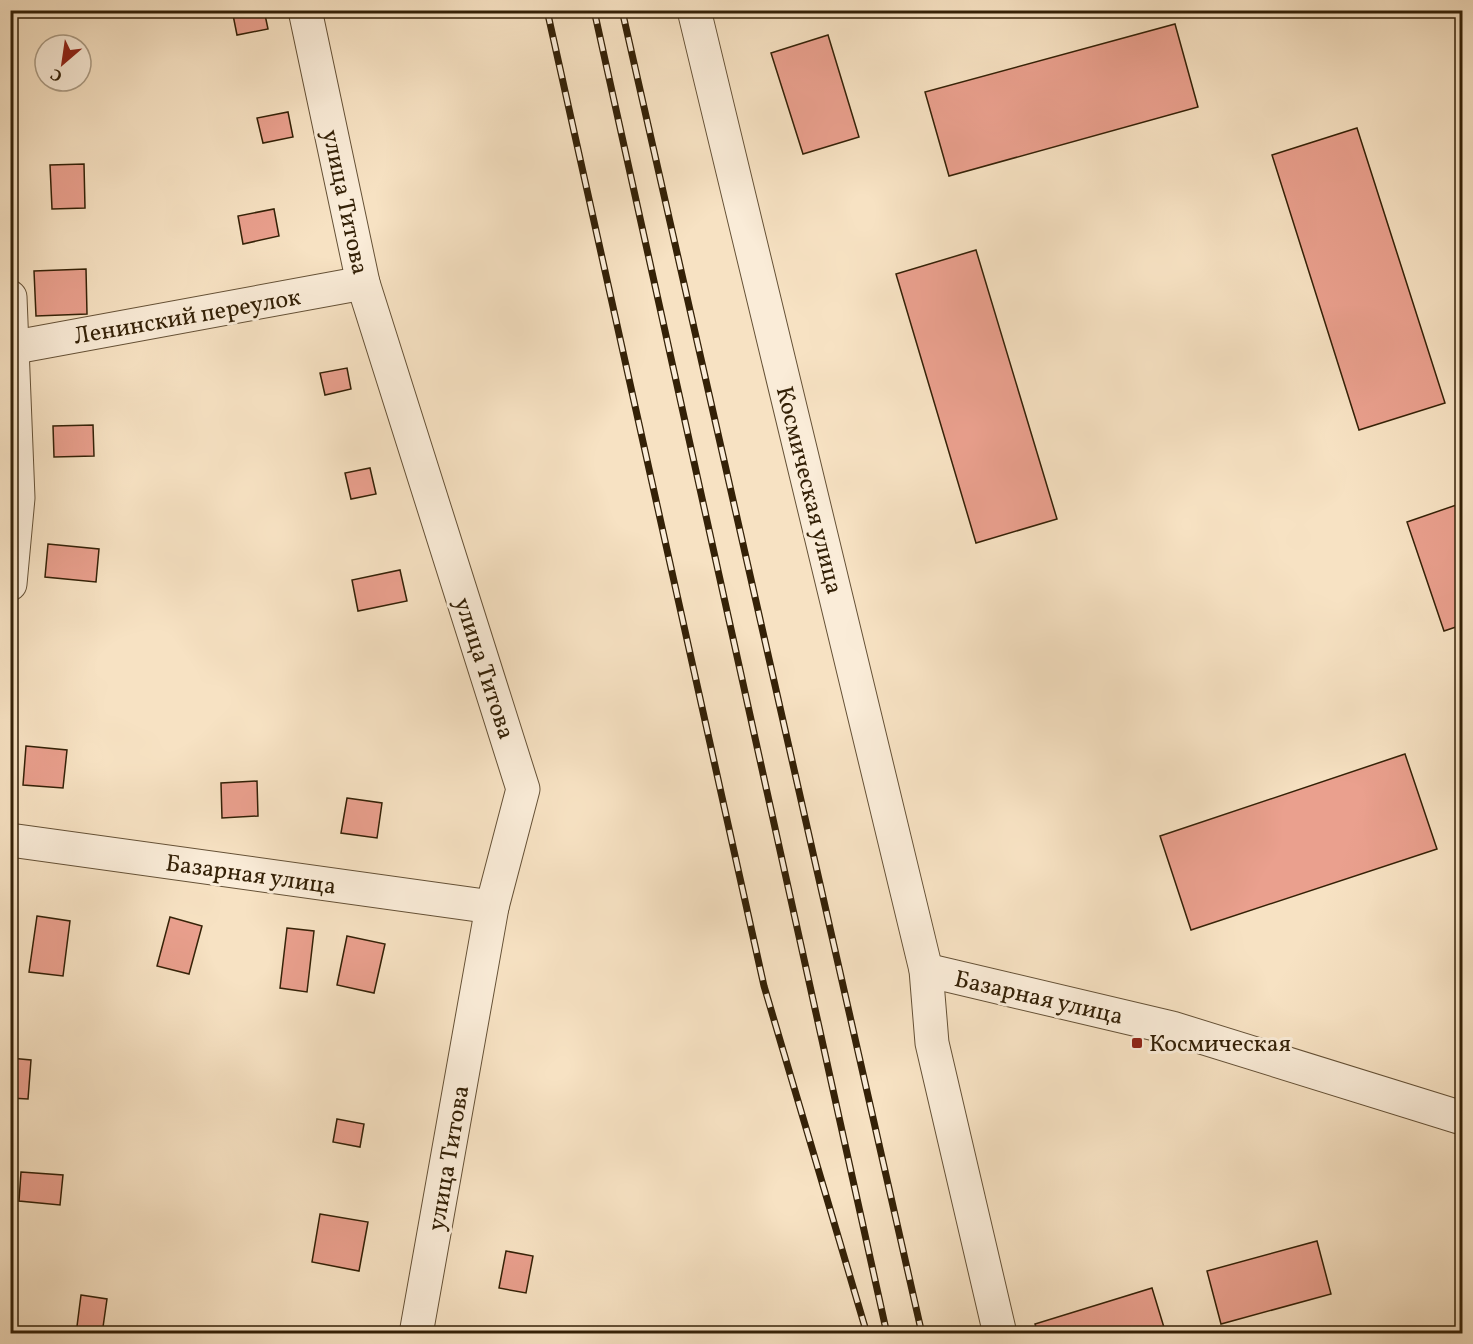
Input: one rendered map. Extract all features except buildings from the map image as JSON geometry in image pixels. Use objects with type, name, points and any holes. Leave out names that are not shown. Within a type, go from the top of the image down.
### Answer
[{"type":"street","name":"улица Титова","points":[[305,10],[363,283],[523,789],[492,907],[416,1334]]},
{"type":"street","name":"Космическая улица","points":[[694,10],[926,970],[932,1043],[1000,1334]]},
{"type":"street","name":"Ленинский переулок","points":[[11,348],[363,283]]},
{"type":"street","points":[[10,297],[18,498],[10,584]]},
{"type":"street","name":"Базарная улица","points":[[10,840],[492,907]]},
{"type":"street","name":"Базарная улица","points":[[926,970],[1172,1028],[1462,1118]]},
{"type":"railway","points":[[547,10],[764,986],[867,1334]]},
{"type":"railway","points":[[594,10],[887,1334]]},
{"type":"railway","points":[[622,10],[922,1334]]},
{"type":"place","name":"Космическая","points":[[1137,1043]]}]
